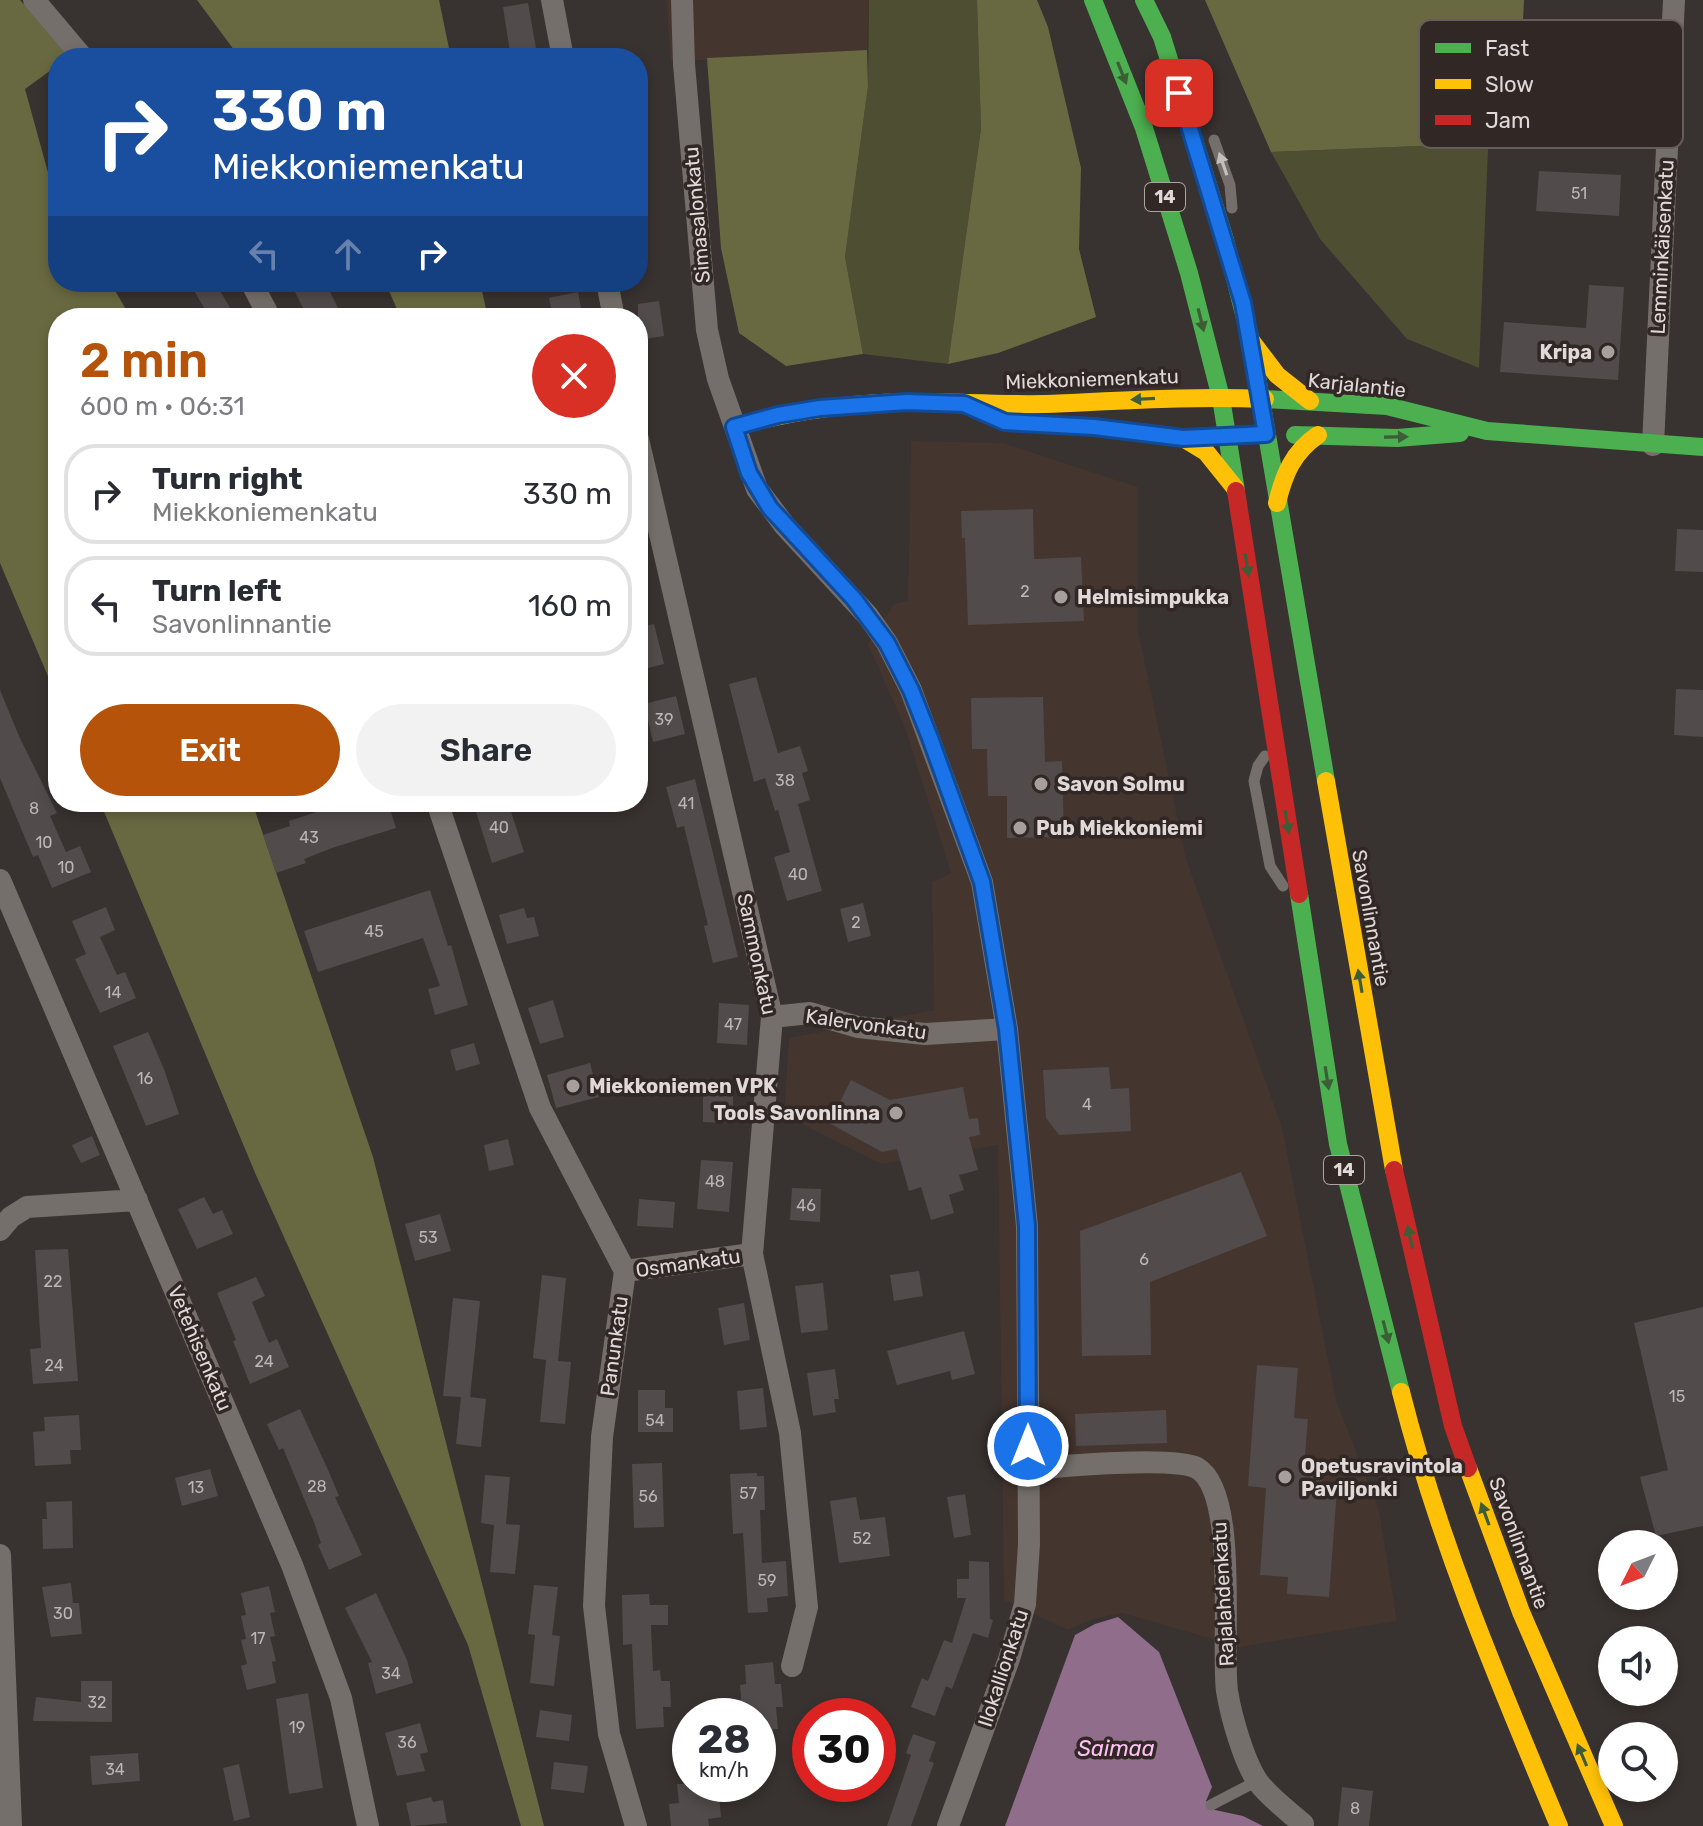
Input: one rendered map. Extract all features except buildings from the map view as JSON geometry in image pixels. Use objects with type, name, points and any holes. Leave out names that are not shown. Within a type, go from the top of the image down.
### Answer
[{"type":"main road","name":"Savonlinnantie","points":[[1093,0],[1144,128],[1189,273],[1221,398],[1246,435],[1277,503],[1386,1133],[1453,1426],[1521,1612],[1614,1826]]},
{"type":"main road","name":"Savonlinnantie","points":[[1144,0],[1162,37],[1225,240],[1251,341],[1260,399],[1246,435],[1235,488],[1338,1144],[1415,1447],[1475,1626],[1559,1826]]},
{"type":"main road","points":[[1251,341],[1277,375],[1310,401]]},
{"type":"main road","name":"Miekkoniemenkatu","points":[[734,427],[820,408],[907,402],[1042,404],[1171,397],[1221,398]]},
{"type":"main road","name":"Karjalantie","points":[[1221,398],[1387,406],[1487,431],[1703,447]]},
{"type":"main road","name":"Miekkoniemenkatu","points":[[964,404],[1005,422],[1094,427],[1183,438],[1246,435]]},
{"type":"main road","name":"Karjalantie","points":[[1246,435],[1397,438],[1487,431]]},
{"type":"main road","points":[[1277,503],[1286,468],[1302,447],[1318,435]]},
{"type":"main road","points":[[1183,438],[1206,452],[1235,488]]},
{"type":"street","points":[[34,0],[75,48]]},
{"type":"street","points":[[552,0],[561,48]]},
{"type":"street","name":"Simasalonkatu","points":[[682,0],[684,64],[707,330],[718,379],[734,427]]},
{"type":"street","name":"Lemminkäisenkatu","points":[[1673,20],[1674,0]]},
{"type":"street","name":"Lemminkäisenkatu","points":[[1653,445],[1667,148]]},
{"type":"street","name":"Ilokallionkatu","points":[[734,427],[757,489],[785,526],[868,616],[887,643],[911,690],[982,882],[1007,1029],[1027,1226],[1029,1544],[1025,1604],[1009,1659],[948,1826]]},
{"type":"street","name":"Sammonkatu","points":[[648,482],[772,1017],[752,1254],[790,1433],[807,1607],[792,1666]]},
{"type":"street","name":"Panunkatu","points":[[440,812],[540,1108],[625,1271],[602,1437],[594,1606],[609,1734],[636,1826]]},
{"type":"street","name":"Vetehisenkatu","points":[[0,880],[292,1565],[341,1698],[368,1826]]},
{"type":"street","name":"Kalervonkatu","points":[[772,1017],[810,1013],[858,1027],[925,1034],[1007,1029]]},
{"type":"street","points":[[0,1230],[11,1217],[27,1207],[137,1200]]},
{"type":"street","name":"Osmankatu","points":[[625,1271],[752,1254]]},
{"type":"street","name":"Rajalahdenkatu","points":[[1029,1470],[1174,1462],[1195,1467],[1206,1475],[1218,1500],[1223,1544],[1227,1690],[1235,1725],[1257,1781],[1303,1824]]},
{"type":"street","points":[[0,1555],[11,1826]]},
{"type":"lane","points":[[1170,64],[1189,80]]},
{"type":"lane","points":[[1210,128],[1232,195],[1225,240]]},
{"type":"lane","points":[[1275,742],[1258,766],[1254,781],[1270,866],[1286,890],[1299,899]]},
{"type":"lane","points":[[1211,1805],[1257,1781]]},
{"type":"shaded area","points":[[0,0],[20,0],[60,48],[48,48],[48,72],[25,89],[48,172],[48,292],[116,292],[125,308],[48,308],[48,676],[0,563]]},
{"type":"shaded area","points":[[197,0],[439,0],[449,48],[233,48]]},
{"type":"shaded area","points":[[666,0],[869,0],[867,50],[671,62]]},
{"type":"shaded area","points":[[977,0],[1037,0],[1048,27],[1081,168],[1079,249],[1096,317],[998,353],[948,364],[981,129]]},
{"type":"shaded area","points":[[1205,0],[1524,0],[1523,20],[1419,20],[1419,146],[1271,152]]},
{"type":"shaded area","points":[[867,50],[868,86],[845,257],[863,354],[786,366],[739,333],[721,248],[707,58]]},
{"type":"shaded area","points":[[389,292],[482,292],[486,308],[397,308]]},
{"type":"shaded area","points":[[911,441],[1003,443],[1138,487],[1138,630],[1186,859],[1282,1127],[1336,1400],[1379,1510],[1397,1621],[1240,1647],[1122,1613],[1093,1619],[1068,1630],[1004,1600],[998,1145],[882,1164],[784,1115],[789,1038],[934,1010],[932,882],[951,873],[905,728],[868,644],[894,604],[908,601]]},
{"type":"shaded area","points":[[104,812],[255,812],[373,1157],[544,1826],[521,1826],[468,1645],[256,1175]]},
{"type":"green space","points":[[869,0],[977,0],[981,129],[948,364],[863,354],[845,257],[868,86]]},
{"type":"green space","points":[[1419,146],[1517,148],[1488,149],[1479,368],[1407,339],[1320,239],[1271,152]]},
{"type":"water","name":"Saimaa","points":[[1118,1617],[1159,1652],[1212,1787],[1206,1801],[1215,1810],[1243,1816],[1263,1826],[1005,1826],[1075,1635],[1095,1624]]},
{"type":"traffic: fast","points":[[1093,0],[1144,128],[1189,273],[1221,398],[1236,491]]},
{"type":"traffic: fast","points":[[1144,0],[1162,37],[1225,240],[1251,341],[1326,781]]},
{"type":"traffic: fast","points":[[1265,399],[1387,406],[1487,431],[1703,447]]},
{"type":"traffic: fast","points":[[1295,435],[1397,438],[1460,433]]},
{"type":"traffic: fast","points":[[1299,894],[1338,1144],[1401,1392]]},
{"type":"traffic: slow","points":[[1252,342],[1277,375],[1310,401]]},
{"type":"traffic: slow","points":[[734,427],[799,412],[888,403],[1028,404],[1182,398],[1265,399]]},
{"type":"traffic: slow","points":[[1277,503],[1291,464],[1318,435]]},
{"type":"traffic: slow","points":[[1183,438],[1206,452],[1235,488]]},
{"type":"traffic: slow","points":[[1326,781],[1394,1170]]},
{"type":"traffic: slow","points":[[1401,1392],[1452,1558],[1559,1826]]},
{"type":"traffic: slow","points":[[1468,1468],[1521,1612],[1614,1826]]},
{"type":"traffic: jam","points":[[1020,423],[1094,427],[1183,438],[1204,437]]},
{"type":"traffic: jam","points":[[1236,491],[1299,894]]},
{"type":"traffic: jam","points":[[1394,1170],[1453,1426],[1468,1468]]},
{"type":"place","name":"Kripa","points":[[1608,352]]},
{"type":"place","name":"Helmisimpukka","points":[[1061,597]]},
{"type":"place","name":"Savon Solmu","points":[[1041,784]]},
{"type":"place","name":"Pub Miekkoniemi","points":[[1020,828]]},
{"type":"place","name":"Miekkoniemen VPK","points":[[573,1086]]},
{"type":"place","name":"Tools Savonlinna","points":[[896,1113]]},
{"type":"place","name":"Opetusravintola Paviljonki","points":[[1285,1477]]},
{"type":"route","points":[[1028,1446],[1027,1226],[1007,1029],[982,882],[911,690],[887,643],[854,599],[770,508],[749,473],[734,427],[820,408],[907,402],[964,404],[1005,422],[1094,427],[1183,438],[1266,434],[1243,303],[1179,93]]}]
